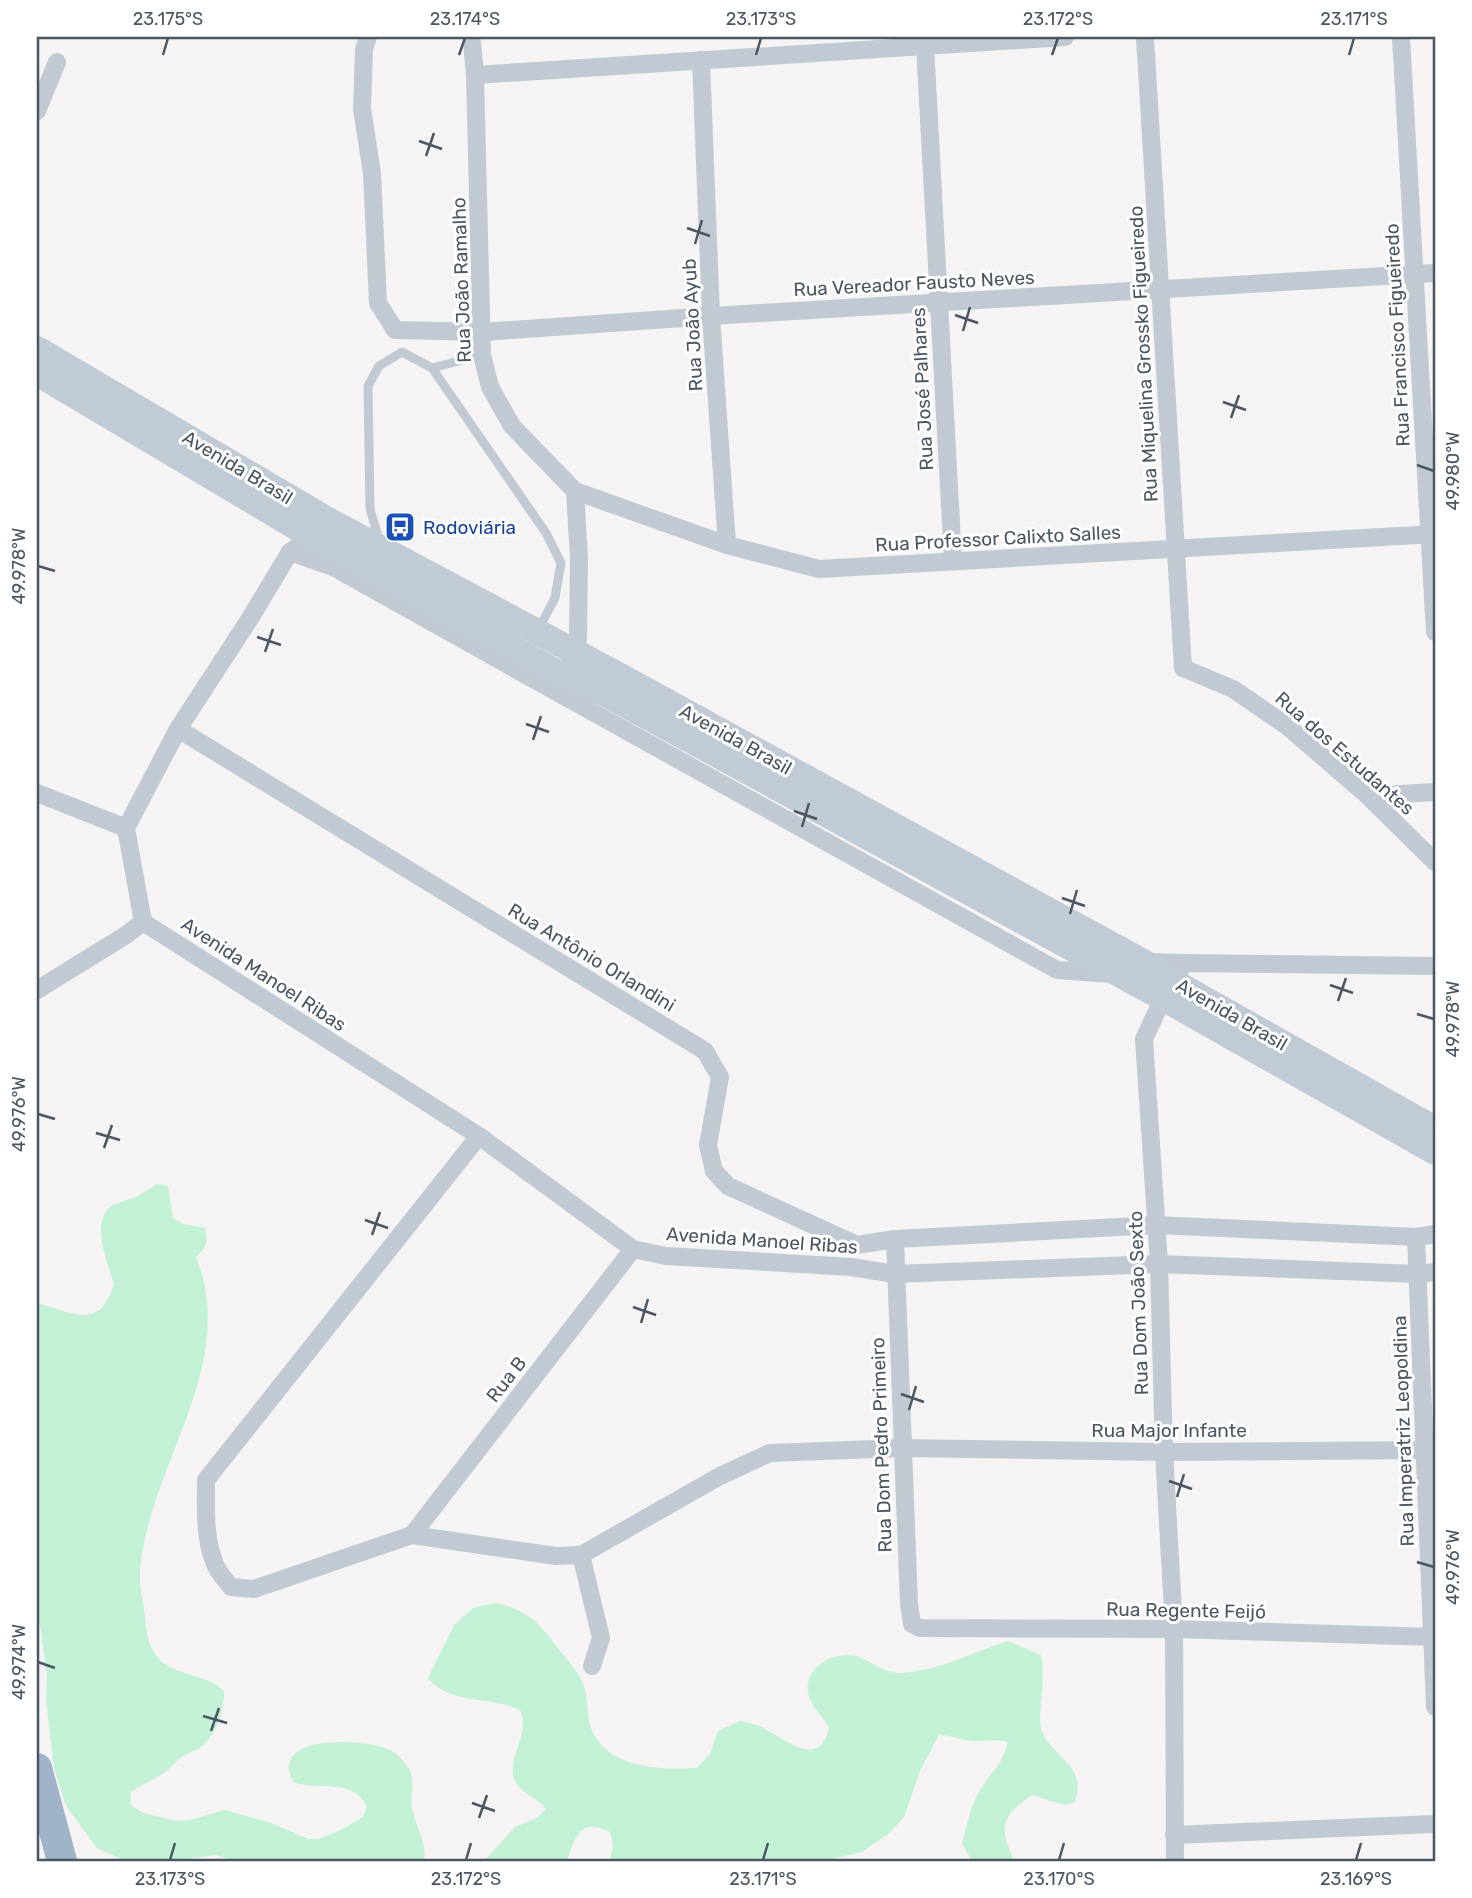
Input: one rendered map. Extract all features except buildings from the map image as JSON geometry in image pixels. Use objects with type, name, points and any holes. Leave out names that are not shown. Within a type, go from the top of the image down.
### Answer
[{"type":"highway","points":[[37,1768],[62,1861]]},
{"type":"main road","name":"Avenida Brasil","points":[[37,349],[319,528],[341,550],[568,675],[613,685],[1143,962],[1435,1152]]},
{"type":"main road","name":"Avenida Brasil","points":[[37,373],[319,528]]},
{"type":"main road","name":"Avenida Brasil","points":[[341,550],[535,632],[568,675]]},
{"type":"main road","name":"Avenida Brasil","points":[[613,685],[1118,975],[1173,981],[1435,1129]]},
{"type":"street","name":"Rua Vereador Fausto Neves","points":[[368,37],[364,49],[362,109],[372,173],[377,303],[396,330],[483,332],[1435,273]]},
{"type":"street","points":[[475,75],[1065,37]]},
{"type":"street","name":"Rua Miquelina Grossko Figueiredo","points":[[1145,37],[1183,668]]},
{"type":"street","name":"Rua Francisco Figueiredo","points":[[1401,37],[1432,534],[1435,632]]},
{"type":"street","name":"Rua João Ramalho","points":[[472,41],[482,355],[490,387],[512,426],[575,491]]},
{"type":"street","name":"Rua José Palhares","points":[[925,46],[953,561]]},
{"type":"street","name":"Rua João Ayub","points":[[701,60],[711,316],[727,545]]},
{"type":"street","points":[[37,111],[57,62]]},
{"type":"street","points":[[575,491],[579,558],[568,675],[1057,970],[1118,975],[1143,962]]},
{"type":"street","name":"Rua Professor Calixto Salles","points":[[575,491],[727,545],[819,569],[1432,534]]},
{"type":"street","points":[[37,990],[143,922],[126,828],[178,729],[290,552],[319,528]]},
{"type":"street","points":[[290,552],[341,550]]},
{"type":"street","name":"Rua dos Estudantes","points":[[1183,668],[1233,688],[1287,726],[1368,796],[1435,862]]},
{"type":"street","name":"Rua Antônio Orlandini","points":[[178,729],[705,1051],[720,1077],[708,1145],[714,1171],[728,1186],[857,1245]]},
{"type":"street","points":[[1368,796],[1435,792]]},
{"type":"street","points":[[37,793],[126,828]]},
{"type":"street","name":"Avenida Manoel Ribas","points":[[143,922],[479,1136],[633,1248],[666,1256],[850,1267],[895,1274],[1159,1264],[1426,1273]]},
{"type":"street","points":[[1173,981],[1435,966]]},
{"type":"street","name":"Rua Dom João Sexto","points":[[1173,981],[1144,1039],[1159,1264],[1164,1452],[1174,1629],[1175,1861]]},
{"type":"street","points":[[479,1136],[206,1480],[205,1512],[210,1548],[215,1567],[232,1587],[254,1589],[412,1535],[556,1556],[581,1555],[601,1638],[592,1666]]},
{"type":"street","points":[[850,1267],[857,1245],[895,1239],[1156,1225],[1416,1237],[1435,1234]]},
{"type":"street","name":"Rua Imperatriz Leopoldina","points":[[1416,1237],[1426,1273],[1435,1707]]},
{"type":"street","name":"Rua Dom Pedro Primeiro","points":[[895,1239],[909,1604],[912,1624],[920,1629],[936,1628]]},
{"type":"street","name":"Rua B","points":[[412,1535],[633,1248]]},
{"type":"street","name":"Rua Major Infante","points":[[581,1555],[720,1476],[770,1453],[903,1448],[1164,1452],[1430,1451]]},
{"type":"street","name":"Rua Regente Feijó","points":[[936,1628],[1174,1629],[1434,1637]]},
{"type":"street","points":[[1174,1836],[1435,1824]]},
{"type":"lane","points":[[341,550],[380,542],[370,509],[368,386],[379,366],[402,352],[432,368],[546,533],[561,563],[555,598],[544,621],[535,632]]},
{"type":"lane","points":[[432,368],[482,355]]},
{"type":"green space","points":[[157,1184],[168,1186],[173,1218],[183,1224],[205,1228],[206,1244],[196,1257],[207,1297],[207,1337],[200,1376],[188,1415],[158,1493],[147,1532],[140,1571],[141,1590],[148,1638],[155,1654],[170,1667],[208,1680],[224,1691],[221,1715],[210,1738],[164,1773],[133,1791],[130,1794],[131,1805],[143,1813],[176,1821],[191,1820],[224,1810],[271,1823],[308,1839],[319,1839],[363,1817],[367,1807],[353,1791],[293,1782],[289,1769],[290,1761],[296,1753],[307,1747],[337,1742],[369,1744],[392,1751],[410,1771],[412,1809],[423,1841],[424,1861],[234,1861],[216,1855],[172,1861],[126,1861],[97,1848],[66,1806],[54,1768],[46,1699],[47,1675],[37,1618],[37,1303],[84,1315],[101,1308],[114,1284],[101,1235],[103,1216],[111,1206],[138,1196]]},
{"type":"green space","points":[[495,1603],[526,1614],[547,1634],[573,1667],[583,1683],[590,1725],[600,1744],[623,1760],[652,1767],[697,1768],[710,1754],[718,1731],[740,1721],[761,1727],[803,1749],[819,1747],[829,1728],[811,1701],[808,1687],[809,1678],[814,1671],[828,1659],[856,1656],[889,1671],[915,1672],[1008,1641],[1041,1655],[1043,1674],[1040,1726],[1048,1742],[1068,1764],[1077,1779],[1075,1802],[1064,1805],[1032,1795],[1014,1809],[1006,1823],[1006,1839],[1014,1861],[972,1861],[962,1844],[969,1816],[977,1796],[999,1763],[1008,1742],[973,1741],[939,1735],[920,1771],[904,1817],[887,1835],[862,1852],[822,1861],[610,1861],[613,1846],[610,1832],[592,1827],[585,1828],[576,1837],[567,1861],[484,1861],[515,1827],[537,1818],[546,1809],[520,1788],[513,1776],[523,1720],[520,1710],[447,1692],[428,1678],[454,1625],[473,1608]]},
{"type":"place","name":"Rodoviária","points":[[400,527]]}]
